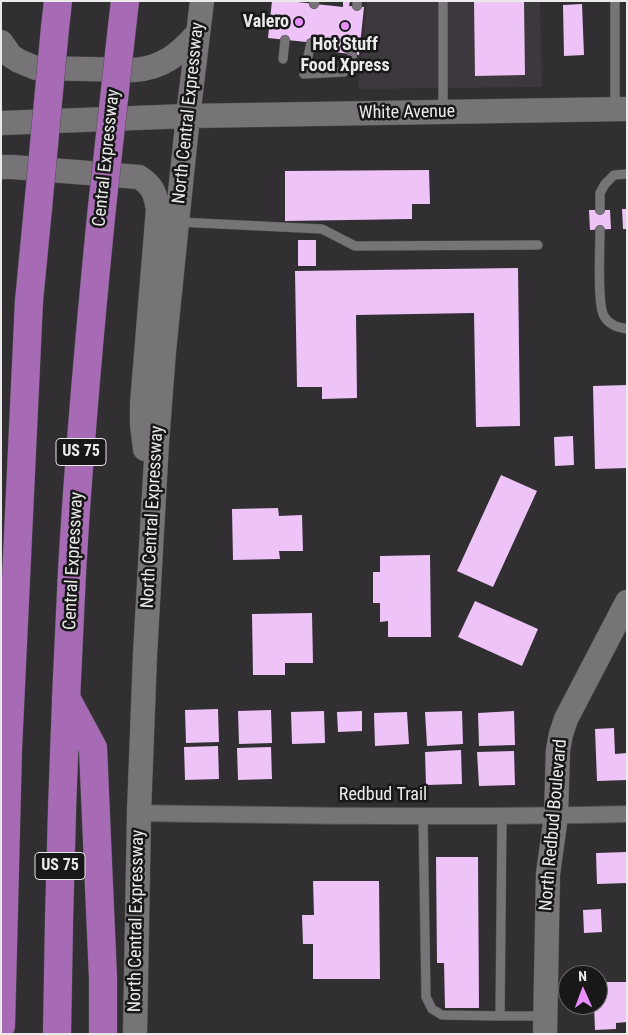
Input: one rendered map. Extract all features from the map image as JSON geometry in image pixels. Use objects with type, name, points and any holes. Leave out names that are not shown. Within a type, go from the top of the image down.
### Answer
[{"type":"highway","points":[[1,505],[29,300],[57,14]]},
{"type":"highway","name":"Central Expressway","points":[[57,1034],[66,698],[77,502],[102,207],[124,14]]},
{"type":"highway","points":[[1,1026],[8,749],[29,300]]},
{"type":"highway","points":[[66,698],[93,748],[102,939],[103,1034]]},
{"type":"main road","name":"North Central Expressway","points":[[135,1034],[139,813],[153,513],[164,351],[188,116],[202,1]]},
{"type":"main road","points":[[1,42],[11,56],[36,68],[144,70],[177,55],[198,34]]},
{"type":"main road","name":"White Avenue","points":[[1,123],[188,116],[621,109]]},
{"type":"main road","points":[[1,167],[139,177],[148,183],[155,192],[158,209],[142,404],[142,424],[153,513]]},
{"type":"main road","name":"North Redbud Boulevard","points":[[545,1025],[548,874],[556,816],[558,750],[561,734],[566,719],[627,602]]},
{"type":"street","name":"Redbud Trail","points":[[139,813],[502,816],[627,814]]},
{"type":"lane","points":[[443,1],[443,113]]},
{"type":"lane","points":[[615,1],[621,109]]},
{"type":"lane","points":[[283,59],[285,40]]},
{"type":"lane","points":[[311,43],[304,74],[344,72],[352,58],[352,54]]},
{"type":"lane","points":[[600,210],[600,193],[605,184],[614,175],[627,174]]},
{"type":"lane","points":[[177,222],[322,229],[355,246],[538,245]]},
{"type":"lane","points":[[600,230],[600,302],[603,314],[614,327],[627,329]]},
{"type":"lane","points":[[423,815],[426,997],[432,1009],[442,1015],[500,1016],[545,1025]]},
{"type":"lane","points":[[500,1016],[502,816]]},
{"type":"shaded area","points":[[367,1],[540,1],[542,87],[358,89]]},
{"type":"building","points":[[272,1],[343,7],[343,1],[350,1],[349,6],[364,7],[359,55],[334,52],[335,45],[268,38]]},
{"type":"building","points":[[474,1],[524,1],[525,75],[475,76]]},
{"type":"building","points":[[582,4],[584,55],[564,56],[563,5]]},
{"type":"building","points":[[429,170],[430,204],[412,204],[412,219],[285,221],[285,171]]},
{"type":"building","points":[[622,209],[627,209],[627,229],[623,229]]},
{"type":"building","points":[[589,210],[610,210],[611,229],[590,230]]},
{"type":"building","points":[[298,240],[316,240],[316,266],[298,266]]},
{"type":"building","points":[[518,268],[520,426],[476,427],[474,313],[356,315],[357,398],[322,399],[322,387],[297,387],[295,271]]},
{"type":"building","points":[[627,385],[627,468],[595,469],[593,386]]},
{"type":"building","points":[[573,436],[574,465],[555,466],[554,437]]},
{"type":"building","points":[[501,475],[537,491],[493,587],[457,571]]},
{"type":"building","points":[[278,508],[279,516],[302,515],[303,551],[279,551],[280,559],[233,560],[232,509]]},
{"type":"building","points":[[430,555],[431,637],[388,637],[388,621],[380,622],[380,603],[373,603],[373,572],[380,572],[380,556]]},
{"type":"building","points":[[475,601],[538,629],[522,666],[458,637]]},
{"type":"building","points":[[312,613],[313,663],[285,663],[285,675],[253,675],[252,614]]},
{"type":"building","points":[[218,709],[219,742],[186,743],[185,710]]},
{"type":"building","points":[[271,710],[272,743],[239,744],[238,711]]},
{"type":"building","points":[[324,711],[325,743],[292,744],[291,712]]},
{"type":"building","points":[[362,711],[362,731],[338,732],[337,712]]},
{"type":"building","points":[[462,711],[463,744],[427,746],[425,712]]},
{"type":"building","points":[[514,711],[515,745],[479,746],[478,713]]},
{"type":"building","points":[[407,712],[409,744],[375,746],[374,713]]},
{"type":"building","points":[[614,728],[615,754],[627,753],[627,780],[597,781],[595,729]]},
{"type":"building","points":[[218,746],[219,779],[185,780],[184,747]]},
{"type":"building","points":[[271,747],[272,779],[238,780],[237,748]]},
{"type":"building","points":[[461,750],[462,784],[426,785],[425,752]]},
{"type":"building","points":[[514,751],[515,785],[479,786],[477,752]]},
{"type":"building","points":[[627,852],[627,883],[597,884],[596,853]]},
{"type":"building","points":[[436,857],[478,857],[479,1008],[445,1008],[444,963],[437,963]]},
{"type":"building","points":[[313,881],[379,881],[380,979],[313,979],[313,944],[303,944],[302,915],[314,915]]},
{"type":"building","points":[[601,909],[602,932],[584,933],[583,910]]},
{"type":"building","points":[[608,982],[627,982],[627,1022],[616,1023],[616,1029],[595,1030],[594,1015],[608,1015]]},
{"type":"place","name":"Valero","points":[[299,22]]},
{"type":"place","name":"Hot Stuff Food Xpress","points":[[345,26]]}]
